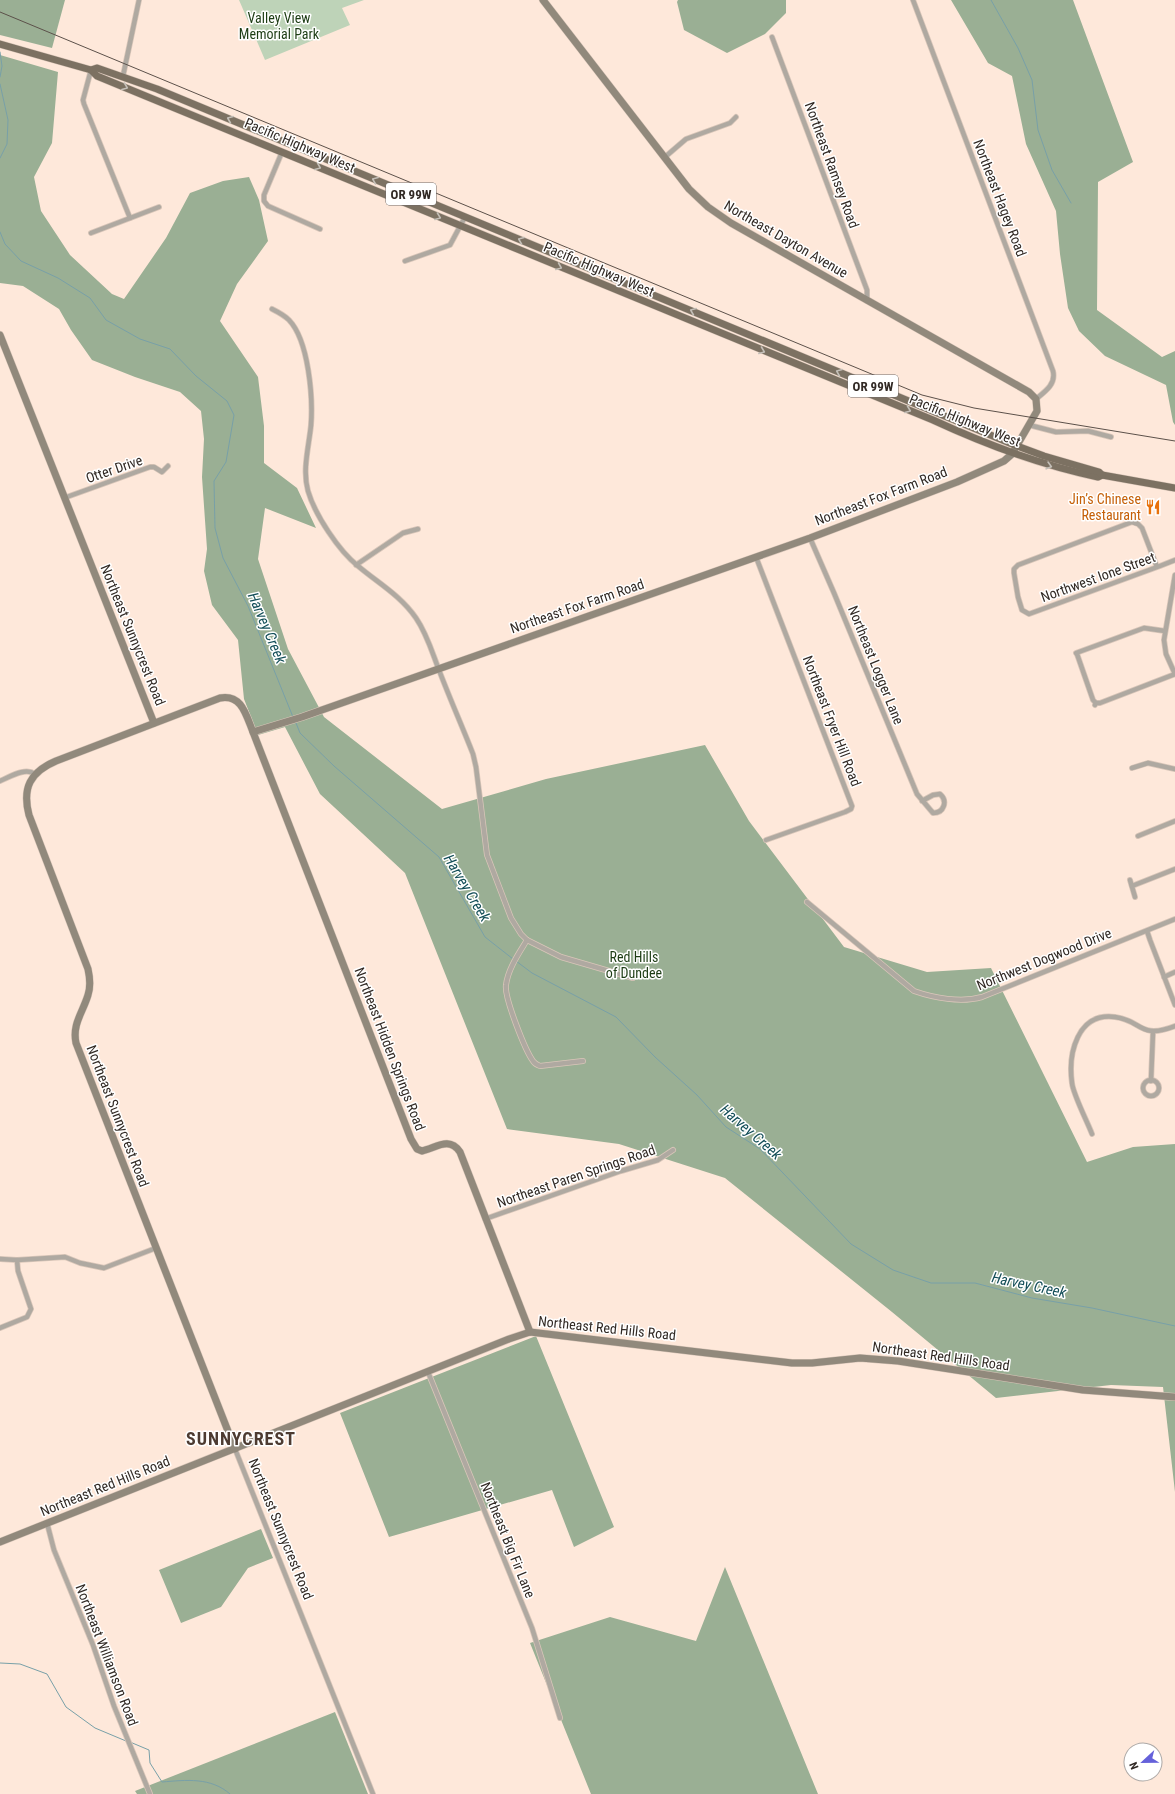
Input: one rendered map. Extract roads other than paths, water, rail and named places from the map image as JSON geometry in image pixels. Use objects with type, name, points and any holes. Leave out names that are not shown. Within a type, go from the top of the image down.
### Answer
[{"type":"main road","name":"Pacific Highway West","points":[[0,44],[91,70],[98,76],[1012,454],[1065,470],[1098,477],[1102,476],[1175,488]]},
{"type":"main road","name":"Pacific Highway West","points":[[91,70],[97,68],[123,76],[1017,446],[1044,456],[1099,472],[1102,476]]},
{"type":"street","points":[[123,76],[139,0]]},
{"type":"street","name":"Northeast Dayton Avenue","points":[[543,0],[692,192],[708,207],[867,301],[1030,392],[1036,399]]},
{"type":"street","name":"Northeast Hagey Road","points":[[913,0],[1055,377],[1053,383],[1036,399]]},
{"type":"street","name":"Northeast Ramsey Road","points":[[772,37],[867,290],[867,301]]},
{"type":"street","points":[[91,70],[83,100],[84,104],[130,218]]},
{"type":"street","points":[[665,157],[686,139],[730,123],[736,117]]},
{"type":"street","points":[[282,152],[264,195],[264,201],[268,206],[320,229]]},
{"type":"street","points":[[90,233],[159,207]]},
{"type":"street","points":[[405,261],[450,245],[465,217]]},
{"type":"street","points":[[272,309],[285,317],[294,326],[302,344],[310,379],[312,412],[306,472],[308,492],[333,538],[356,565],[393,593],[415,616],[428,640],[474,760],[484,842],[490,865],[511,918],[518,930],[527,940],[561,957],[633,978]]},
{"type":"street","name":"Northeast Sunnycrest Road","points":[[0,335],[154,723],[48,765],[35,774],[28,786],[26,800],[27,807],[85,960],[90,978],[88,994],[75,1029],[76,1043],[235,1449],[373,1794]]},
{"type":"street","points":[[1017,446],[1036,411],[1036,399]]},
{"type":"street","points":[[1028,426],[1056,432],[1088,431],[1111,437]]},
{"type":"street","name":"Northeast Fox Farm Road","points":[[253,732],[302,717],[810,538],[957,482],[1004,461],[1012,454],[1017,446]]},
{"type":"street","name":"Otter Drive","points":[[64,498],[150,467],[154,467],[162,472],[168,466]]},
{"type":"street","name":"Northwest Ione Street","points":[[1157,567],[1142,528],[1138,524],[1132,522],[1018,565],[1014,569],[1022,610],[1029,614],[1157,567],[1175,560]]},
{"type":"street","points":[[356,565],[403,533],[418,529]]},
{"type":"street","name":"Northeast Logger Lane","points":[[810,538],[912,783],[922,801],[933,813],[940,812],[944,808],[944,800],[940,794],[933,795],[922,801]]},
{"type":"street","name":"Northeast Fryer Hill Road","points":[[756,557],[852,806],[851,809],[845,812],[766,840]]},
{"type":"street","points":[[1165,631],[1140,628],[1076,653],[1093,700],[1096,704],[1175,674],[1164,646],[1165,631],[1175,575]]},
{"type":"street","points":[[154,723],[220,698],[230,697],[238,701],[242,707],[253,732]]},
{"type":"street","name":"Northeast Hidden Springs Road","points":[[253,732],[413,1143],[417,1149],[422,1151],[444,1144],[453,1144],[457,1148],[530,1332]]},
{"type":"street","points":[[1132,768],[1148,763],[1175,769]]},
{"type":"street","points":[[0,781],[25,771],[35,774]]},
{"type":"street","points":[[1138,836],[1175,821]]},
{"type":"street","points":[[1132,886],[1175,869]]},
{"type":"street","points":[[1130,880],[1135,897]]},
{"type":"street","name":"Northwest Dogwood Drive","points":[[807,902],[871,953],[898,979],[914,991],[924,995],[962,999],[982,997],[1175,919]]},
{"type":"street","points":[[1147,931],[1175,1005]]},
{"type":"street","points":[[527,940],[508,977],[506,992],[523,1040],[534,1063],[540,1066],[583,1061]]},
{"type":"street","points":[[1164,977],[1175,972]]},
{"type":"street","points":[[1092,1134],[1072,1084],[1073,1049],[1077,1036],[1095,1019],[1108,1016],[1125,1019],[1144,1030],[1153,1032],[1165,1030],[1175,1026]]},
{"type":"street","points":[[1151,1081],[1153,1032]]},
{"type":"street","name":"Northeast Paren Springs Road","points":[[485,1219],[621,1171],[658,1160],[673,1150]]},
{"type":"street","points":[[0,1259],[17,1260],[65,1257],[80,1263],[104,1268],[156,1248]]},
{"type":"street","points":[[0,1328],[27,1317],[31,1312],[31,1306],[18,1271],[17,1260]]},
{"type":"street","name":"Northeast Red Hills Road","points":[[0,1542],[509,1339],[530,1332],[799,1363],[860,1358],[898,1360],[1083,1390],[1175,1397]]},
{"type":"street","name":"Northeast Big Fir Lane","points":[[428,1372],[532,1628],[560,1718]]},
{"type":"street","name":"Northeast Williamson Road","points":[[47,1523],[54,1550],[93,1645],[114,1706],[150,1794]]},
{"type":"waterway","points":[[991,0],[1018,48],[1032,80],[1038,130],[1052,170],[1071,203]]},
{"type":"waterway","points":[[0,52],[2,66],[0,77]]},
{"type":"waterway","name":"Harvey Creek","points":[[0,84],[8,120],[7,144],[0,158]]},
{"type":"waterway","name":"Harvey Creek","points":[[0,232],[5,244],[21,261],[58,278],[90,298],[106,320],[140,339],[170,349],[196,376],[227,401],[234,415],[226,462],[214,481],[215,528],[223,558],[248,606],[293,717]]},
{"type":"waterway","name":"Harvey Creek","points":[[296,723],[300,733],[334,766],[439,857],[485,937],[513,959]]},
{"type":"waterway","name":"Harvey Creek","points":[[516,961],[532,973],[616,1017],[655,1057],[697,1095],[726,1127],[760,1149],[851,1244],[893,1270],[931,1283],[975,1283],[1032,1298],[1092,1308],[1175,1326]]},
{"type":"waterway","points":[[0,1663],[20,1664],[47,1674],[66,1707],[95,1728],[126,1741]]},
{"type":"waterway","points":[[130,1742],[149,1750],[150,1763],[162,1782],[189,1780],[206,1782],[215,1785],[230,1794]]},
{"type":"railway","points":[[0,12],[922,395],[974,408],[1175,441]]},
{"type":"place","name":"Jin’s Chinese Restaurant","points":[[1153,507]]},
{"type":"district","name":"SUNNYCREST","points":[[241,1438]]},
{"type":"park label","name":"Valley View Memorial Park","points":[[279,26]]},
{"type":"park label","name":"Red Hills of Dundee","points":[[634,966]]}]
